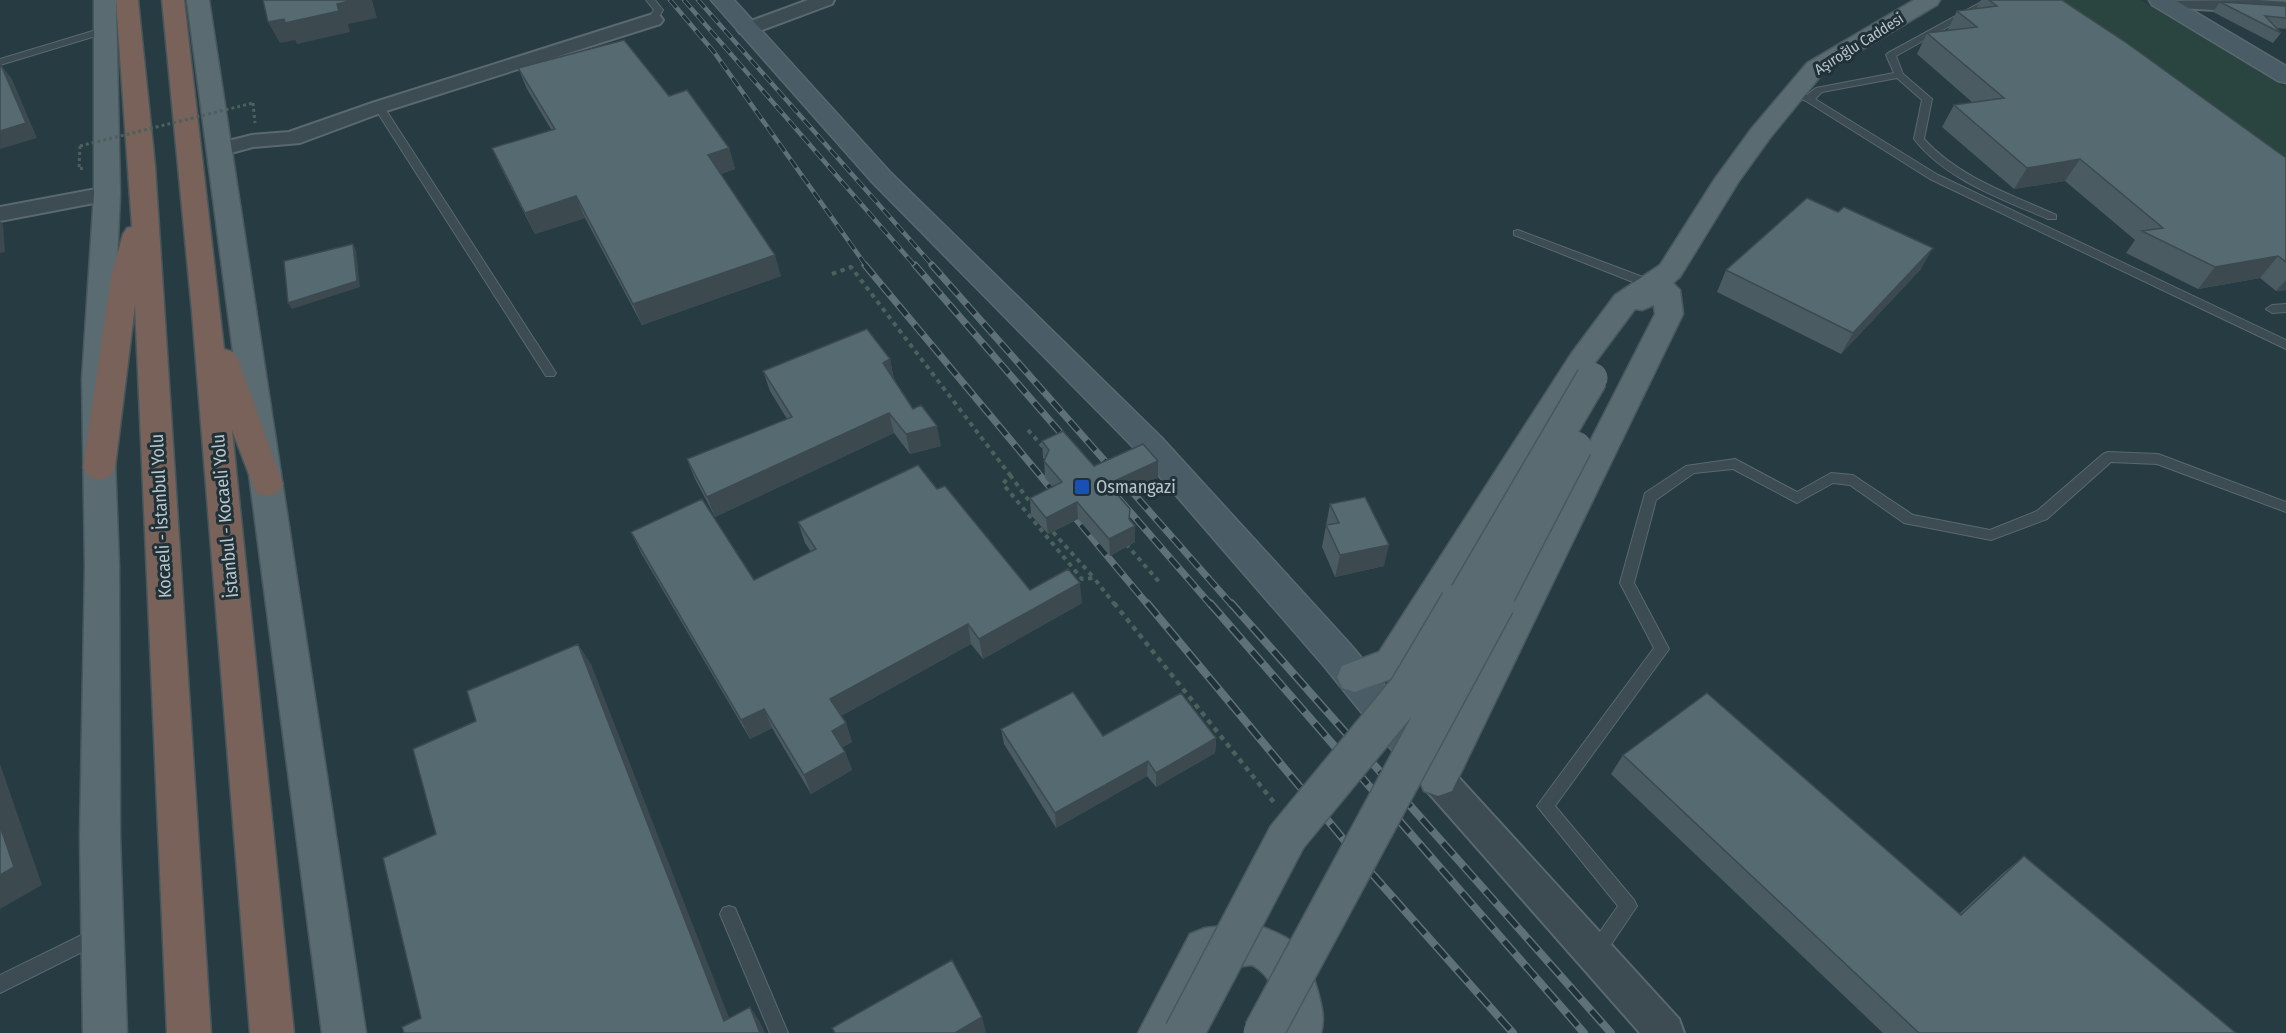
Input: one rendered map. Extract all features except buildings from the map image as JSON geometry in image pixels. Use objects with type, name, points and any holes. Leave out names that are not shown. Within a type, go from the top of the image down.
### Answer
[{"type":"highway","name":"Kocaeli - İstanbul Yolu","points":[[127,0],[144,203],[189,1033]]},
{"type":"highway","name":"İstanbul - Kocaeli Yolu","points":[[173,0],[206,312],[272,1033]]},
{"type":"highway","points":[[99,468],[125,277],[144,203]]},
{"type":"highway","points":[[206,312],[267,484]]},
{"type":"main road","points":[[105,0],[107,194],[97,379],[105,1033]]},
{"type":"main road","points":[[198,0],[344,1033]]},
{"type":"main road","points":[[722,0],[881,177],[1151,446],[1355,677],[1438,778],[1669,314],[1663,282],[1625,302],[1581,361],[1392,663],[1355,677]]},
{"type":"main road","name":"Aşıroğlu Caddesi","points":[[1600,382],[1727,180],[1802,96],[1815,68],[1929,0]]},
{"type":"main road","points":[[2161,1],[2286,76]]},
{"type":"main road","points":[[1184,1033],[1287,837],[1408,689],[1600,382]]},
{"type":"main road","points":[[1263,1033],[1441,706],[1600,382]]},
{"type":"main road","points":[[1160,1033],[1205,949],[1252,944],[1270,951],[1289,966],[1303,1019],[1299,1033]]},
{"type":"street","points":[[747,29],[825,0]]},
{"type":"street","points":[[2161,1],[2216,2],[2286,8]]},
{"type":"street","points":[[220,150],[252,141],[292,138],[651,10]]},
{"type":"street","points":[[0,214],[107,194]]},
{"type":"street","points":[[1438,778],[1593,955],[1665,1033]]},
{"type":"lane","points":[[1992,0],[1891,55],[1899,75],[1927,99],[1919,139],[1929,153],[1986,186],[2052,218]]},
{"type":"lane","points":[[0,62],[106,30]]},
{"type":"lane","points":[[1802,96],[1819,90],[1899,75]]},
{"type":"lane","points":[[1802,96],[1934,177],[2286,345]]},
{"type":"lane","points":[[379,107],[550,373]]},
{"type":"lane","points":[[1518,233],[1663,282]]},
{"type":"lane","points":[[2272,309],[2286,308]]},
{"type":"lane","points":[[1593,955],[1628,906],[1545,806],[1662,649],[1627,583],[1650,497],[1691,469],[1735,464],[1797,498],[1831,477],[1853,480],[1909,519],[1991,535],[2042,515],[2108,457],[2158,459],[2286,507]]},
{"type":"lane","points":[[729,914],[778,1033]]},
{"type":"lane","points":[[0,984],[102,933]]},
{"type":"path","points":[[79,169],[80,146],[253,103],[255,130]]},
{"type":"path","points":[[832,274],[851,267],[1038,512]]},
{"type":"path","points":[[1028,430],[1050,455]]},
{"type":"path","points":[[1010,476],[1003,484],[1082,579],[1094,578]]},
{"type":"path","points":[[1039,525],[1045,522]]},
{"type":"path","points":[[1049,527],[1094,578],[1277,806]]},
{"type":"path","points":[[1121,538],[1161,584]]},
{"type":"green space","points":[[2034,0],[2140,0],[2261,70],[2286,88],[2286,180]]},
{"type":"railway","points":[[670,0],[714,52],[867,267]]},
{"type":"railway","points":[[684,0],[916,267]]},
{"type":"railway","points":[[698,0],[934,267]]},
{"type":"railway","points":[[865,265],[1148,605]]},
{"type":"railway","points":[[915,265],[1071,445]]},
{"type":"railway","points":[[932,265],[1232,605]]},
{"type":"railway","points":[[1119,499],[1211,605]]},
{"type":"railway","points":[[1147,603],[1374,876],[1513,1033]]},
{"type":"railway","points":[[1210,603],[1584,1033]]},
{"type":"railway","points":[[1231,603],[1611,1033]]},
{"type":"place","name":"Osmangazi","points":[[1082,487]]}]
